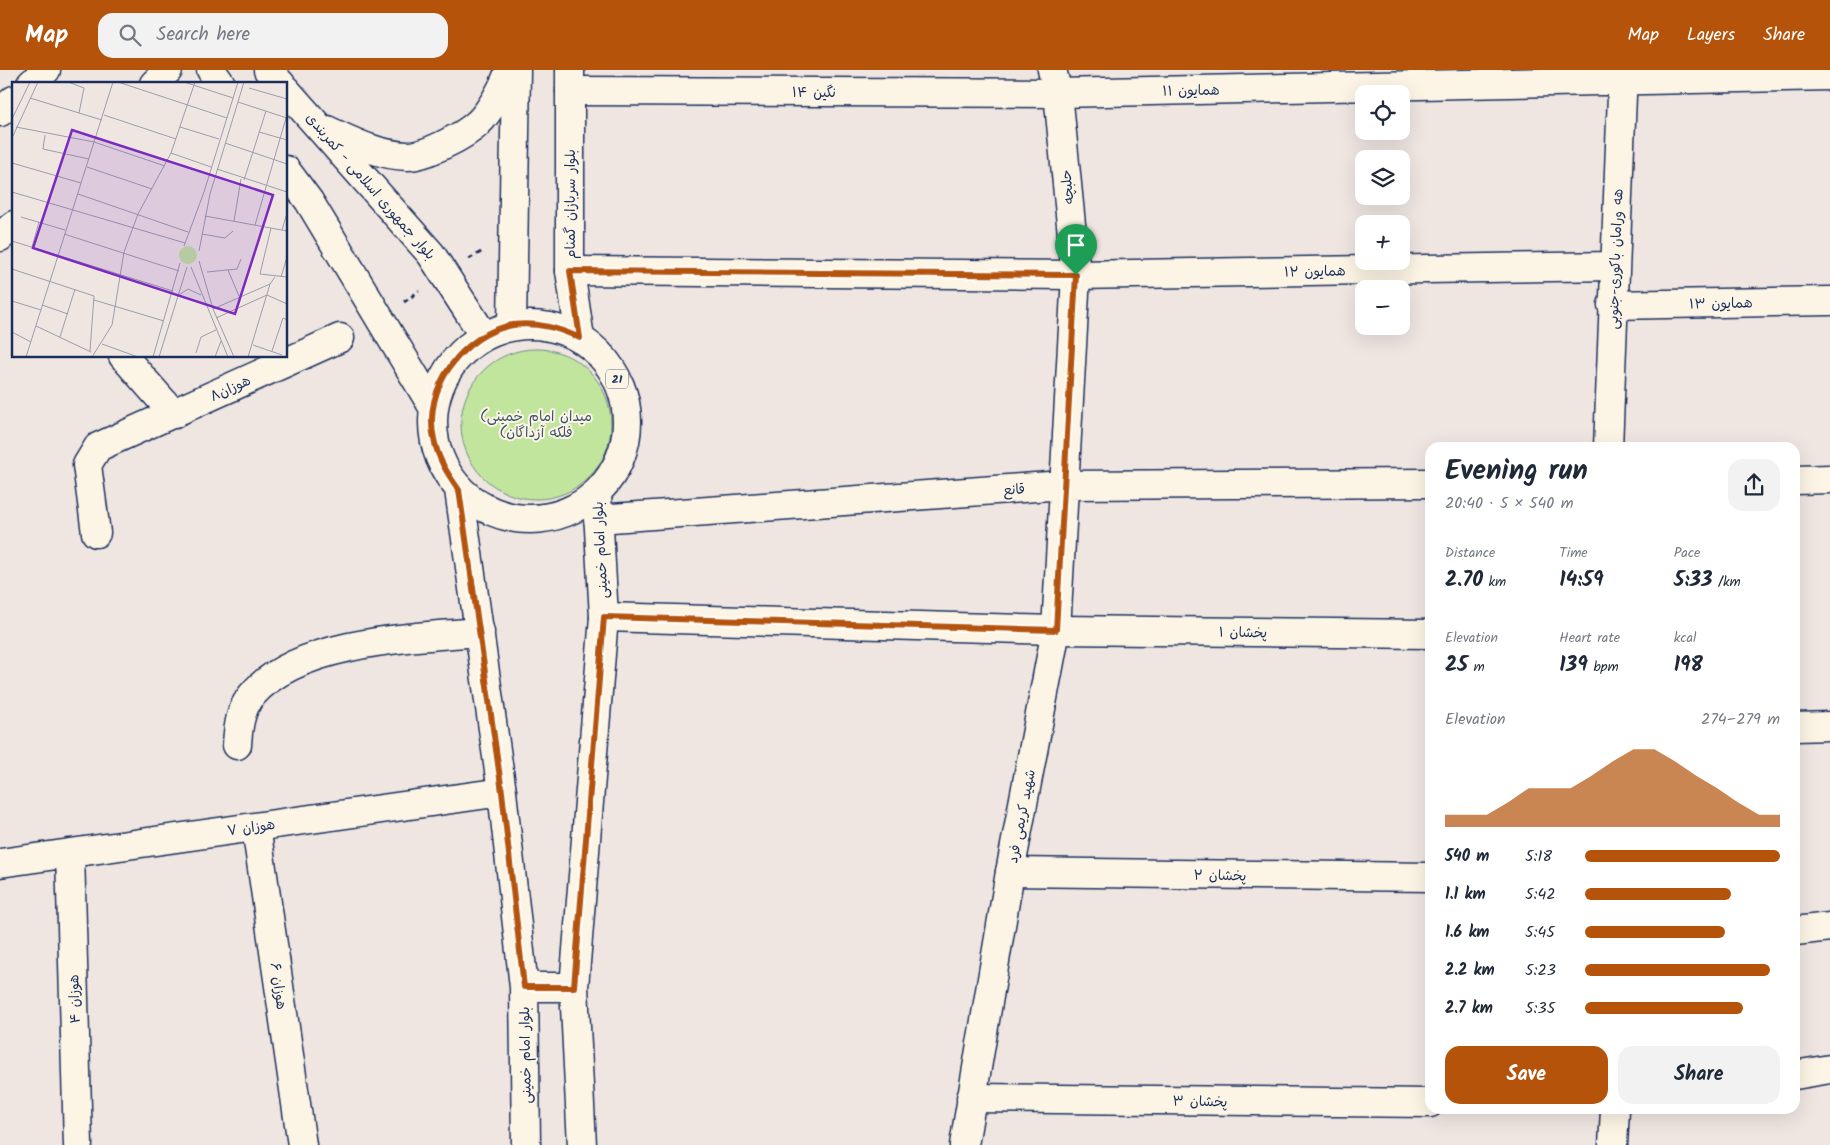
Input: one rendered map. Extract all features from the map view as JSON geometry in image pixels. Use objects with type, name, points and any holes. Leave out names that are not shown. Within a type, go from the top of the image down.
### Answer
[{"type":"street","points":[[33,82],[46,70]]},
{"type":"street","points":[[156,82],[168,70]]},
{"type":"street","points":[[211,70],[220,82]]},
{"type":"street","points":[[268,70],[279,82]]},
{"type":"street","points":[[320,126],[369,149],[408,156],[444,145],[479,122],[506,80],[509,70]]},
{"type":"street","points":[[512,326],[516,70]]},
{"type":"street","name":"همایون ۱۱","points":[[1055,81],[1623,75],[1830,76]]},
{"type":"street","name":"هه ورامان باکوری-جنوبی","points":[[1608,442],[1612,305],[1623,75]]},
{"type":"street","name":"نگین ۱۴","points":[[570,80],[1055,81]]},
{"type":"street","name":"بلوار سربازان گمنام","points":[[570,80],[570,271],[580,338]]},
{"type":"street","name":"حلبچه","points":[[1055,81],[1076,275],[1063,485]]},
{"type":"street","name":"بلوار جمهوری اسلامی - کمربندی","points":[[288,92],[320,126],[431,254],[484,336]]},
{"type":"street","points":[[0,112],[12,102]]},
{"type":"street","points":[[288,173],[310,201],[433,407]]},
{"type":"street","name":"همایون ۱۲","points":[[570,271],[1076,275],[1614,266]]},
{"type":"street","name":"همایون ۱۳","points":[[1612,305],[1830,301]]},
{"type":"street","name":"21","points":[[535,324],[559,328],[580,338],[606,360],[622,388],[628,421],[623,454],[606,483],[597,506],[542,519],[512,518],[483,508],[459,490],[442,465],[433,437],[433,407],[442,378],[460,354],[484,336],[512,326],[535,324]]},
{"type":"street","name":"هوزان۸","points":[[96,533],[87,478],[87,466],[92,454],[106,441],[174,414],[340,338]]},
{"type":"street","points":[[125,358],[174,414]]},
{"type":"street","points":[[1800,480],[1830,479]]},
{"type":"street","name":"قانع","points":[[597,506],[1063,485],[1425,483]]},
{"type":"street","name":"شهید کریمی فرد","points":[[964,1145],[1010,872],[1056,630],[1063,485]]},
{"type":"street","name":"بلوار امام خمینی","points":[[459,490],[502,792],[524,987],[526,1145]]},
{"type":"street","name":"بلوار امام خمینی","points":[[582,1145],[574,987],[604,617],[597,506]]},
{"type":"street","name":"پخشان ۱","points":[[604,617],[1056,630],[1425,634]]},
{"type":"street","points":[[237,745],[241,714],[251,696],[268,679],[285,668],[330,652],[402,638],[480,632]]},
{"type":"street","points":[[1800,727],[1830,726]]},
{"type":"street","name":"هوزان ۷","points":[[0,863],[502,792]]},
{"type":"street","name":"هوزان ۶","points":[[256,827],[302,1145]]},
{"type":"street","name":"هوزان ۴","points":[[70,853],[78,1145]]},
{"type":"street","name":"پخشان ۲","points":[[1010,872],[1425,877]]},
{"type":"street","points":[[1800,930],[1830,927]]},
{"type":"street","points":[[524,987],[574,987]]},
{"type":"street","points":[[1800,1074],[1830,1069]]},
{"type":"street","name":"پخشان ۳","points":[[971,1098],[1425,1103]]},
{"type":"street","points":[[1614,1145],[1615,1114]]},
{"type":"green space","name":"(میدان امام خمینی (فلکه آزداگان","points":[[536,349],[565,355],[589,371],[605,395],[611,424],[605,453],[589,477],[565,493],[536,499],[507,493],[483,477],[467,453],[461,424],[467,395],[483,371],[507,355]]},
{"type":"route","points":[[570,271],[1076,275],[1056,630],[604,617],[574,987],[524,987],[502,792],[459,490],[442,465],[433,437],[433,407],[442,378],[460,354],[484,336],[512,326],[535,324],[559,328],[580,338],[570,271]]}]
